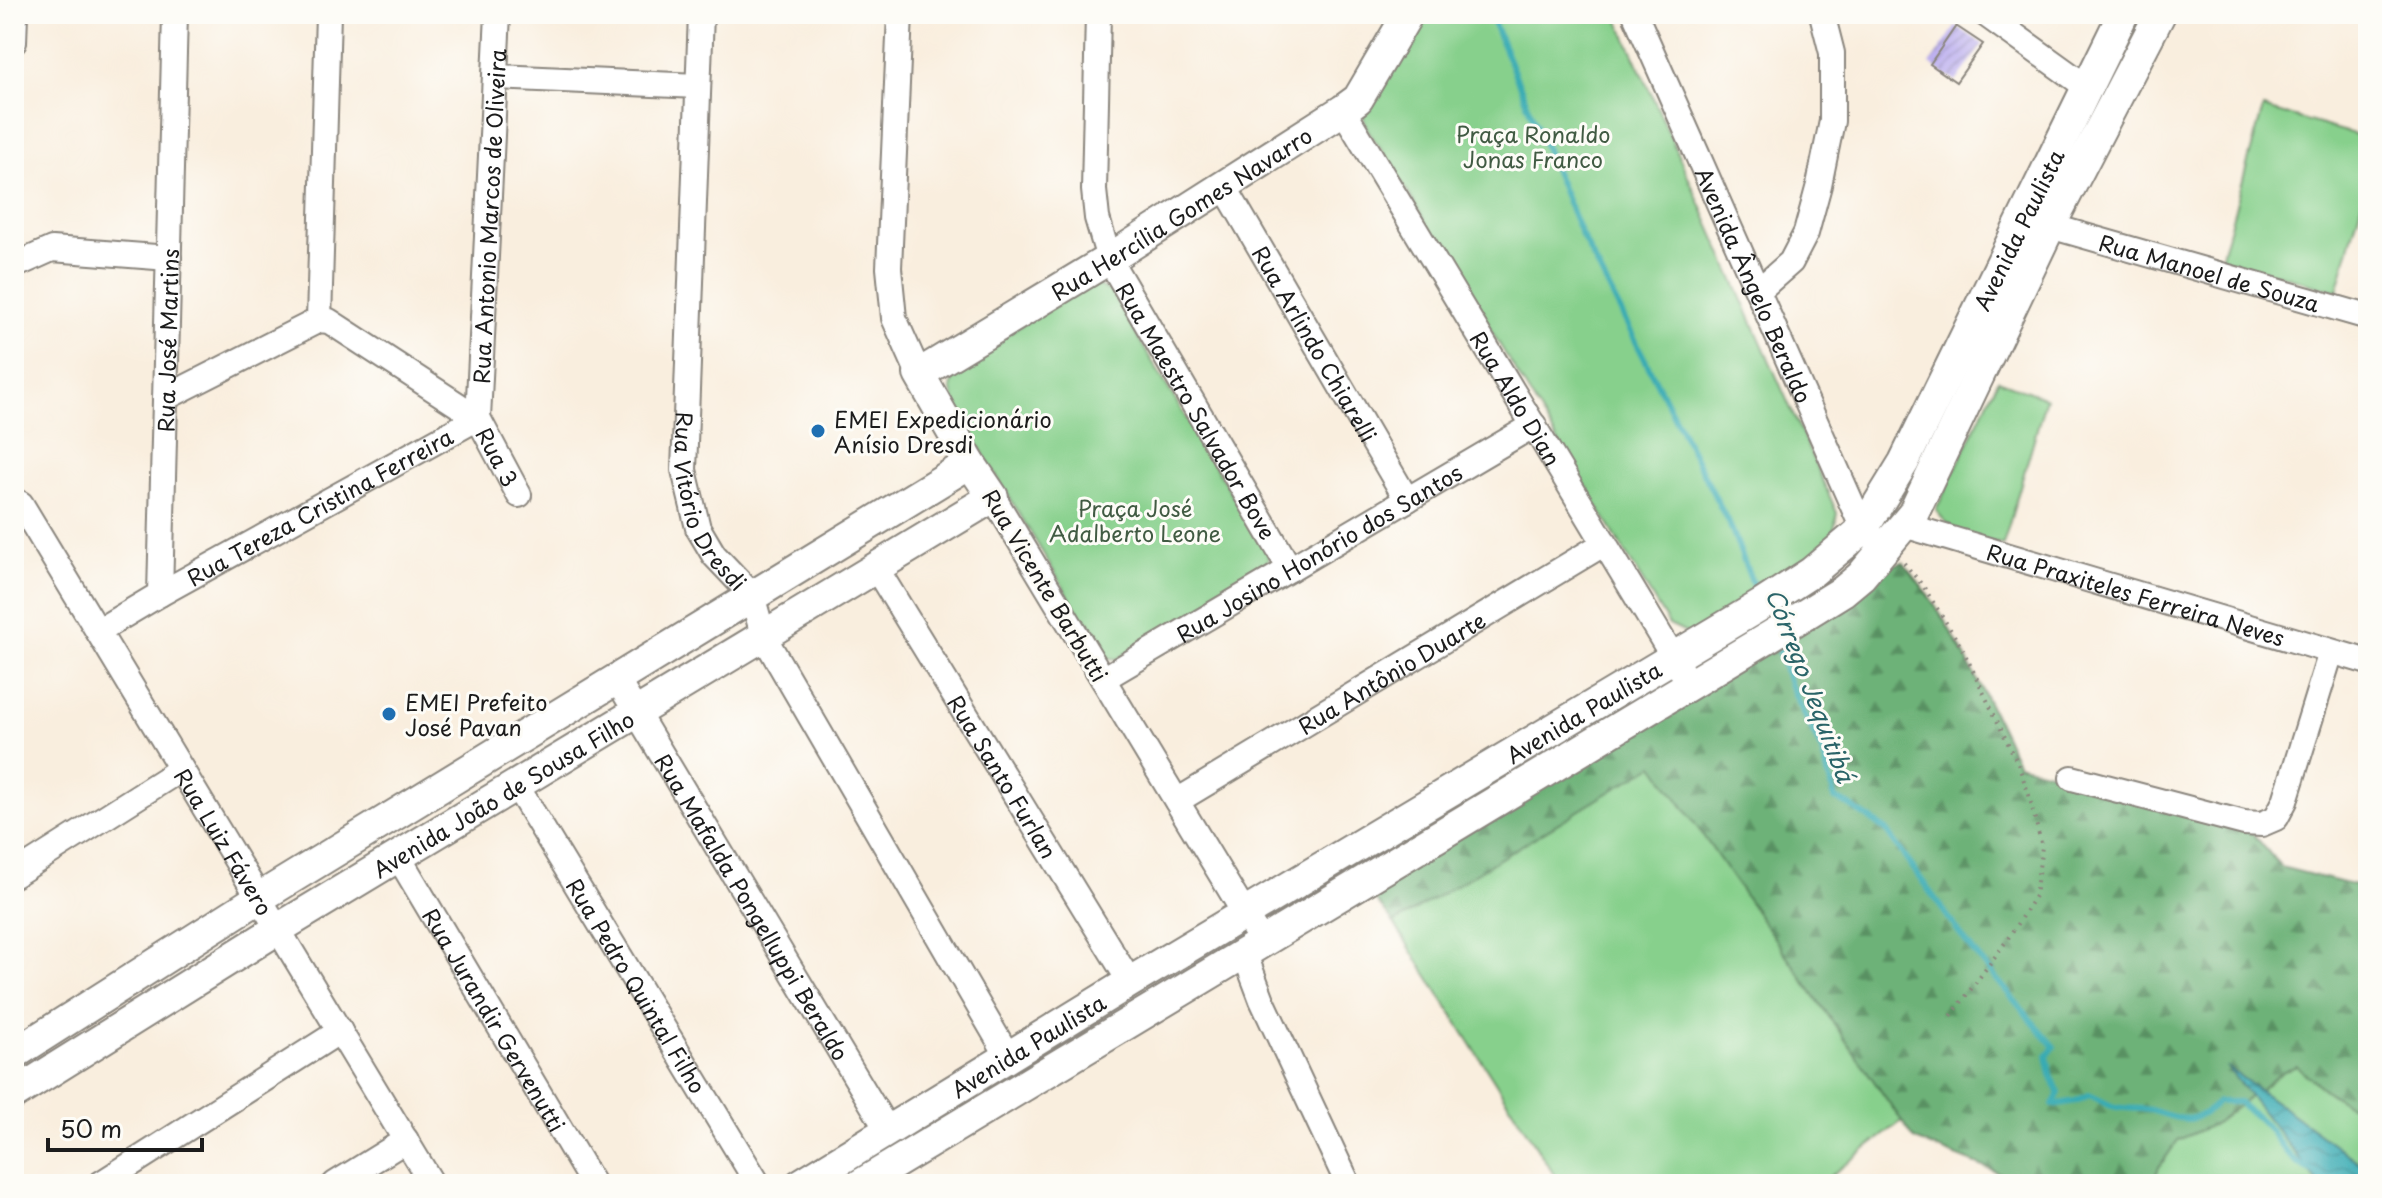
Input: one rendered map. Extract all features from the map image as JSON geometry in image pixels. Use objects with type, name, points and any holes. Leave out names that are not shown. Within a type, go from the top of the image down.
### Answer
[{"type":"street","points":[[14,42],[15,14]]},
{"type":"street","name":"Rua José Martins","points":[[160,594],[175,14]]},
{"type":"street","points":[[319,320],[328,14]]},
{"type":"street","name":"Rua Antonio Marcos de Oliveira","points":[[478,418],[498,14]]},
{"type":"street","name":"Rua Vitório Dresdi","points":[[701,14],[684,470],[698,528],[714,555],[752,595],[763,635],[1009,1058]]},
{"type":"street","name":"Rua Vicente Barbutti","points":[[900,14],[889,281],[894,318],[919,374],[970,463],[1246,915],[1262,1000],[1348,1184]]},
{"type":"street","name":"Rua Maestro Salvador Bove","points":[[1098,14],[1094,190],[1097,218],[1109,259],[1290,569]]},
{"type":"street","name":"Avenida Ângelo Beraldo","points":[[1635,14],[1863,529],[1896,537]]},
{"type":"street","points":[[1758,291],[1791,262],[1806,233],[1819,185],[1832,121],[1832,53],[1822,14]]},
{"type":"street","points":[[1985,14],[2088,88]]},
{"type":"street","name":"Avenida Paulista","points":[[801,1184],[1130,982],[1761,605],[1812,572],[1863,529],[1904,462],[2123,14]]},
{"type":"street","name":"Avenida Paulista","points":[[861,1184],[1843,591],[1861,576],[1913,514],[2050,226],[2160,14]]},
{"type":"street","name":"Rua Hercília Gomes Navarro","points":[[919,374],[1109,259],[1358,99],[1401,15]]},
{"type":"street","points":[[496,77],[698,86]]},
{"type":"street","name":"Rua Aldo Dian","points":[[1343,110],[1690,684]]},
{"type":"street","name":"Rua Arlindo Chiarelli","points":[[1224,186],[1407,500]]},
{"type":"street","name":"Rua Manoel de Souza","points":[[2050,226],[2368,317]]},
{"type":"street","points":[[14,266],[52,249],[169,258]]},
{"type":"street","points":[[165,398],[319,320],[329,321],[478,418]]},
{"type":"street","name":"Rua 3","points":[[478,418],[519,495]]},
{"type":"street","name":"Rua Tereza Cristina Ferreira","points":[[160,594],[478,418]]},
{"type":"street","name":"Rua Josino Honório dos Santos","points":[[1103,679],[1534,425]]},
{"type":"street","name":"Avenida João de Sousa Filho","points":[[14,1054],[259,898],[970,463]]},
{"type":"street","name":"Avenida João de Sousa Filho","points":[[14,1094],[278,929],[993,497]]},
{"type":"street","name":"Rua Luiz Fávero","points":[[14,500],[21,504],[432,1184]]},
{"type":"street","name":"Rua Praxiteles Ferreira Neves","points":[[1896,537],[2368,662]]},
{"type":"street","name":"Rua Antônio Duarte","points":[[1177,801],[1605,543]]},
{"type":"street","name":"Rua Santo Furlan","points":[[876,568],[1130,982]]},
{"type":"street","points":[[98,631],[160,594]]},
{"type":"street","points":[[2072,778],[2244,823],[2262,824],[2276,818],[2285,801],[2331,652]]},
{"type":"street","name":"Rua Mafalda Pongelluppi Beraldo","points":[[617,680],[888,1131]]},
{"type":"street","points":[[14,875],[181,769]]},
{"type":"street","name":"Rua Pedro Quintal Filho","points":[[516,785],[758,1184]]},
{"type":"street","name":"Rua Jurandir Gervenutti","points":[[398,856],[593,1184]]},
{"type":"street","points":[[100,1184],[340,1031]]},
{"type":"street","points":[[335,1184],[406,1140]]},
{"type":"path","points":[[1896,537],[1903,562],[1923,586],[1962,648],[2018,764],[2042,847],[2035,896],[1949,1019]]},
{"type":"green space","name":"Praça Ronaldo Jonas Franco","points":[[1417,14],[1616,14],[1837,513],[1832,543],[1690,635],[1669,625],[1366,126],[1364,107]]},
{"type":"green space","points":[[2263,108],[2368,138],[2368,180],[2337,291],[2221,258]]},
{"type":"green space","name":"Praça José Adalberto Leone","points":[[1093,283],[1110,291],[1269,556],[1267,569],[1117,659],[1109,658],[1101,650],[957,410],[951,388],[959,362]]},
{"type":"green space","points":[[1998,380],[2046,398],[2003,545],[1957,530],[1936,510]]},
{"type":"green space","points":[[1903,562],[1952,634],[2018,764],[2244,823],[2281,867],[2368,889],[2368,1111],[2330,1093],[2297,1066],[2284,1071],[2214,1124],[2178,1140],[2159,1167],[2152,1184],[2027,1184],[1915,1140],[1654,765],[1394,923],[1362,883],[1861,576]]},
{"type":"green space","points":[[1654,764],[1902,1121],[1820,1184],[1560,1184],[1394,923]]},
{"type":"green space","points":[[2297,1065],[2330,1093],[2368,1111],[2368,1184],[2152,1184],[2159,1167],[2178,1140],[2214,1124],[2284,1071]]},
{"type":"water","points":[[2226,1066],[2368,1169],[2368,1184],[2319,1184]]},
{"type":"building","points":[[1956,26],[1983,44],[1956,82],[1930,64]]},
{"type":"waterway","name":"Córrego Jequitibá","points":[[1490,14],[1581,234],[1732,530],[1758,598]]},
{"type":"waterway","name":"Córrego Jequitibá","points":[[1775,642],[1791,686],[1822,751],[1835,799],[1885,829],[1971,949],[2054,1047],[2047,1056],[2059,1093],[2053,1105],[2089,1095],[2117,1107],[2145,1109],[2186,1119],[2201,1115],[2218,1102],[2239,1102],[2265,1125],[2295,1161],[2312,1170]]},
{"type":"place","name":"EMEI Expedicionário Anísio Dresdi","points":[[818,431]]},
{"type":"place","name":"EMEI Prefeito José Pavan","points":[[389,714]]}]
